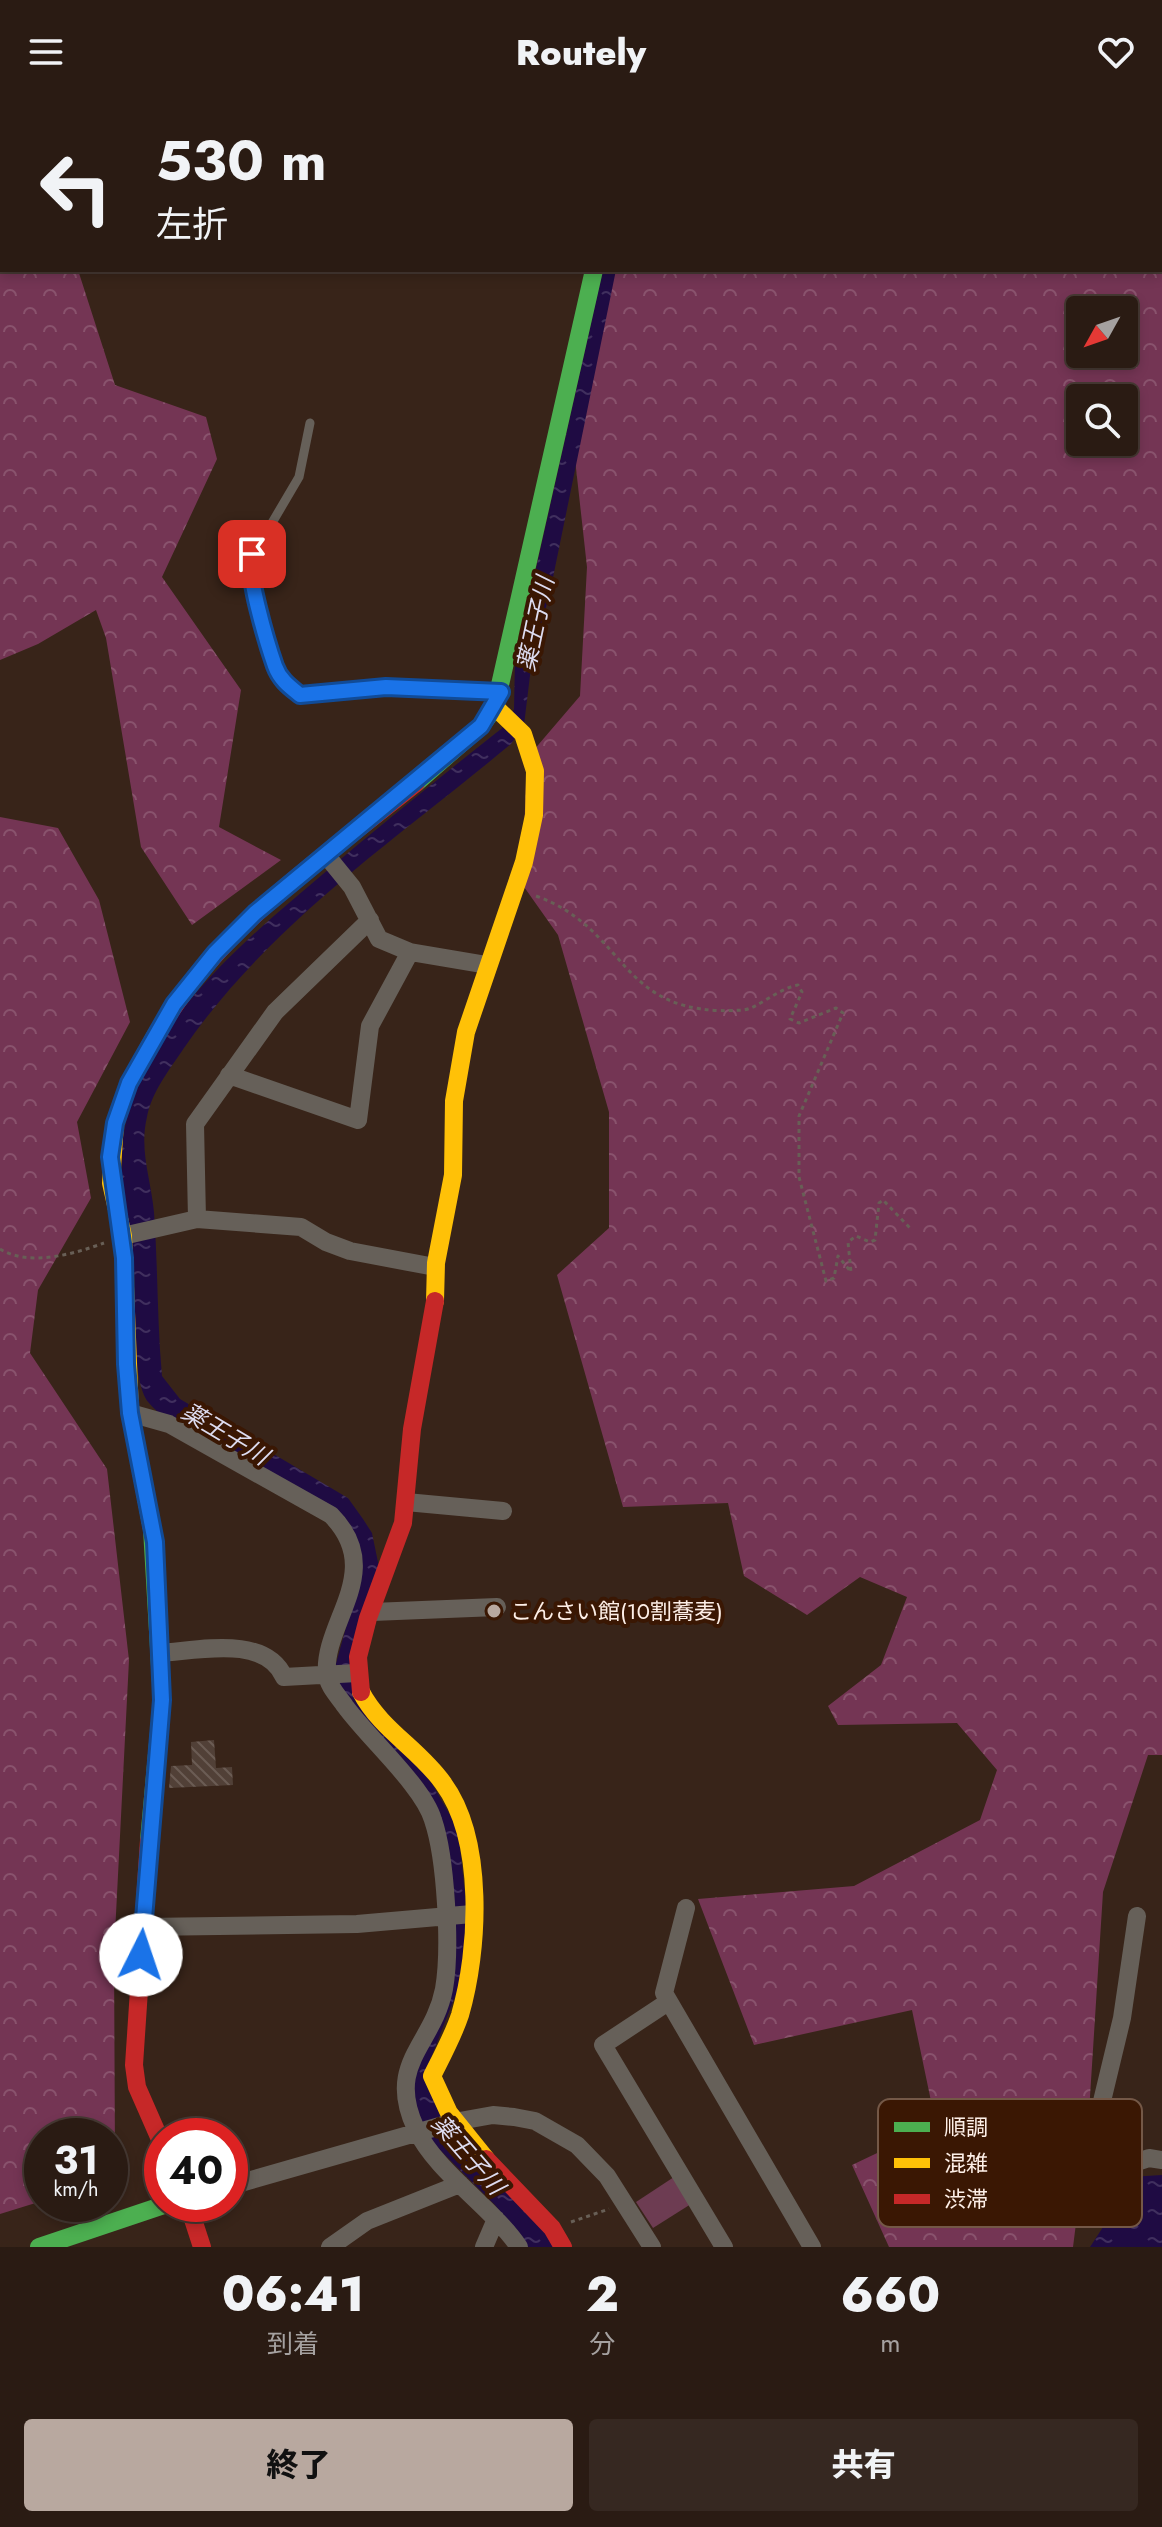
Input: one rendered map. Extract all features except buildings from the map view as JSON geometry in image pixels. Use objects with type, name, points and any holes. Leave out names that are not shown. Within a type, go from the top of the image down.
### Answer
[{"type":"street","points":[[151,2118],[137,2087],[134,2065],[162,1700],[155,1542],[130,1413],[122,1313],[126,1234],[111,1183],[110,1157],[115,1123],[129,1083],[174,1004],[215,953],[255,913],[440,764],[502,705],[594,272]]},
{"type":"street","points":[[502,705],[524,739],[533,768],[535,796],[532,836],[517,889],[487,965],[466,1033],[453,1108],[452,1181],[435,1267],[434,1311],[412,1431],[403,1525],[372,1612],[357,1673],[359,1687],[386,1725],[443,1782],[454,1801],[466,1838],[472,1914],[469,1980],[460,2014],[432,2076],[443,2107],[552,2228],[563,2247]]},
{"type":"street","points":[[326,855],[352,887],[379,939],[410,952],[487,965]]},
{"type":"street","points":[[197,1219],[195,1124],[275,1012],[370,920]]},
{"type":"street","points":[[229,1075],[358,1120],[370,1026],[410,952]]},
{"type":"street","points":[[126,1234],[197,1219],[301,1227],[326,1242],[350,1251],[435,1267]]},
{"type":"street","points":[[130,1413],[169,1424],[331,1515],[347,1539],[354,1574],[344,1615],[329,1651],[327,1675],[369,1739],[424,1798],[440,1843],[444,1916],[443,1990],[435,2016],[407,2066],[404,2088],[417,2132],[519,2247]]},
{"type":"street","points":[[406,1502],[503,1511]]},
{"type":"street","points":[[354,1574],[385,1577]]},
{"type":"street","points":[[372,1612],[497,1607]]},
{"type":"street","points":[[160,1653],[237,1648],[258,1654],[280,1667],[284,1677],[357,1673]]},
{"type":"street","points":[[369,1739],[386,1725]]},
{"type":"street","points":[[440,1843],[466,1838]]},
{"type":"street","points":[[686,1908],[664,1993],[812,2247]]},
{"type":"street","points":[[144,1927],[357,1924],[472,1914]]},
{"type":"street","points":[[1103,2099],[1122,2018],[1137,1916]]},
{"type":"street","points":[[668,2002],[603,2045],[724,2247]]},
{"type":"street","points":[[248,2181],[454,2122],[493,2115],[535,2121],[577,2145],[607,2176],[652,2247]]},
{"type":"street","points":[[1142,2160],[1162,2160]]},
{"type":"street","points":[[330,2247],[367,2221],[460,2184]]},
{"type":"street","points":[[39,2247],[144,2212]]},
{"type":"street","points":[[484,2247],[496,2219]]},
{"type":"street","points":[[194,2222],[202,2247]]},
{"type":"lane","points":[[310,423],[299,477],[249,562],[275,667],[285,683],[300,695],[317,696],[386,687],[502,705]]},
{"type":"path","points":[[517,889],[556,903],[590,928],[635,979],[656,997],[676,1005],[702,1011],[748,1010],[781,988],[798,985],[802,992],[790,1019],[799,1023],[836,1008],[843,1013],[799,1116],[799,1177],[826,1281],[834,1278],[838,1256],[851,1272],[848,1242],[856,1236],[870,1242],[875,1240],[879,1203],[883,1200],[910,1228]]},
{"type":"path","points":[[0,1249],[11,1256],[75,1253],[126,1234]]},
{"type":"path","points":[[552,2228],[624,2204]]},
{"type":"shaded area","points":[[674,2177],[691,2204],[653,2228],[636,2202]]},
{"type":"green space","points":[[0,272],[79,272],[115,385],[206,417],[217,459],[162,577],[241,690],[219,827],[281,860],[192,925],[141,847],[106,638],[96,610],[38,644],[0,660]]},
{"type":"green space","points":[[605,272],[1162,272],[1162,1755],[1148,1755],[1103,1892],[1090,2099],[931,2099],[912,2010],[754,2045],[698,1899],[854,1886],[980,1820],[997,1770],[957,1723],[838,1725],[828,1706],[881,1665],[907,1597],[860,1577],[807,1615],[744,1576],[728,1503],[623,1507],[557,1275],[609,1228],[609,1112],[558,935],[522,884],[527,758],[580,696],[587,567],[571,423]]},
{"type":"green space","points":[[0,817],[58,828],[99,900],[130,1022],[77,1122],[91,1198],[38,1290],[30,1353],[107,1469],[129,1660],[114,1953],[115,2118],[24,2118],[24,2207],[0,2214]]},
{"type":"green space","points":[[878,2153],[878,2223],[852,2165]]},
{"type":"green space","points":[[880,2227],[1076,2227],[1073,2247],[889,2247]]},
{"type":"water","name":"薬王子川","points":[[603,272],[616,272],[549,597],[533,651],[524,725],[511,744],[337,885],[255,961],[218,1003],[162,1081],[149,1107],[144,1141],[154,1212],[162,1376],[180,1399],[348,1498],[372,1533],[379,1567],[351,1667],[423,1768],[458,1829],[466,1903],[465,1971],[427,2068],[555,2247],[527,2247],[495,2205],[434,2144],[417,2119],[407,2081],[443,2009],[441,1823],[335,1681],[335,1667],[358,1584],[353,1533],[180,1428],[149,1403],[139,1377],[134,1271],[122,1163],[125,1127],[137,1088],[154,1051],[203,986],[231,955],[292,900],[506,725],[514,709],[515,659],[530,611],[528,604]]},
{"type":"water","points":[[1162,2175],[1162,2247],[1090,2247],[1103,2227],[1142,2227],[1142,2176]]},
{"type":"traffic: fast","points":[[416,783],[481,726],[495,707],[594,272]]},
{"type":"traffic: fast","points":[[149,1840],[162,1700],[152,1529]]},
{"type":"traffic: fast","points":[[39,2247],[144,2212]]},
{"type":"traffic: slow","points":[[435,1301],[436,1263],[453,1175],[454,1101],[466,1032],[524,862],[534,815],[535,771],[523,734],[495,707]]},
{"type":"traffic: slow","points":[[152,1529],[130,1413],[123,1236],[111,1183],[115,1123],[129,1083],[157,1033]]},
{"type":"traffic: slow","points":[[361,1692],[389,1729],[443,1783],[457,1807],[466,1834],[474,1896],[471,1959],[460,2015],[432,2076],[449,2113],[486,2159]]},
{"type":"traffic: jam","points":[[157,1033],[182,995],[242,927],[310,867],[416,783]]},
{"type":"traffic: jam","points":[[361,1692],[358,1657],[368,1618],[403,1523],[412,1429],[435,1301]]},
{"type":"traffic: jam","points":[[149,1840],[134,2065],[137,2087],[151,2118]]},
{"type":"traffic: jam","points":[[486,2159],[552,2228],[563,2247]]},
{"type":"traffic: jam","points":[[194,2222],[202,2247]]},
{"type":"place","name":"こんさい館(10割蕎麦)","points":[[494,1611]]},
{"type":"route","points":[[141,1955],[145,1877],[162,1700],[155,1542],[130,1413],[122,1313],[123,1236],[111,1183],[110,1157],[115,1123],[129,1083],[174,1004],[215,953],[255,913],[307,869],[440,764],[481,726],[495,707],[501,692],[386,687],[317,696],[300,695],[285,683],[275,667],[249,571],[252,554]]}]
